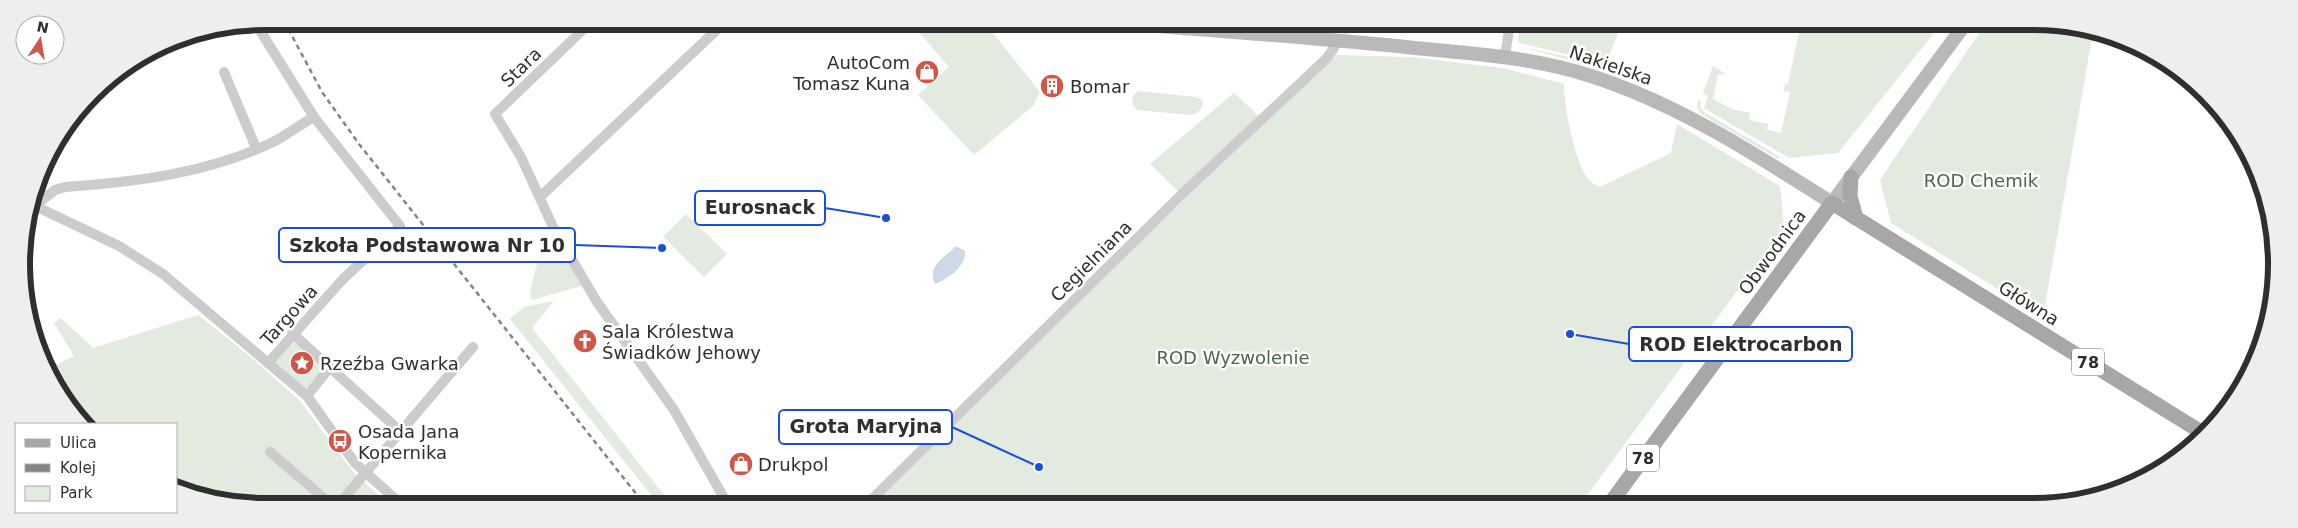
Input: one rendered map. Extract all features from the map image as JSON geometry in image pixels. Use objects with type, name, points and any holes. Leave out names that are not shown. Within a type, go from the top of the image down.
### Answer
[{"type":"main road","points":[[1851,177],[1850,196],[1856,218]]},
{"type":"main road","name":"Główna","points":[[1832,203],[2198,430]]},
{"type":"main road","name":"Obwodnica","points":[[1614,498],[1832,203]]},
{"type":"street","name":"Stara","points":[[540,197],[521,157],[495,114],[583,30]]},
{"type":"street","points":[[717,30],[540,197],[554,229],[597,302],[674,410],[724,498]]},
{"type":"street","name":"Nakielska","points":[[1212,30],[1506,56],[1578,72],[1649,98],[1708,127],[1832,203]]},
{"type":"street","points":[[1506,56],[1509,30]]},
{"type":"street","name":"Obwodnica","points":[[1832,203],[1961,30]]},
{"type":"street","points":[[38,203],[55,190],[65,187],[119,183],[180,173],[274,141],[314,116],[261,32]]},
{"type":"street","name":"Cegielniana","points":[[873,498],[1180,196],[1326,59],[1334,48],[1336,40]]},
{"type":"street","points":[[224,72],[256,148]]},
{"type":"street","name":"Targowa","points":[[268,363],[292,333],[343,279],[400,226],[314,116]]},
{"type":"street","points":[[37,206],[119,246],[163,274],[307,396],[355,463],[394,498]]},
{"type":"street","points":[[292,333],[331,366],[401,432]]},
{"type":"street","points":[[344,498],[473,347]]},
{"type":"street","points":[[307,396],[331,366]]},
{"type":"street","points":[[270,452],[324,498]]},
{"type":"green space","points":[[917,30],[990,30],[1040,92],[1034,105],[974,155],[918,95],[949,67]]},
{"type":"green space","points":[[1304,30],[1340,30],[1351,34]]},
{"type":"green space","points":[[1464,30],[1486,30],[1486,32]]},
{"type":"green space","points":[[1515,30],[1619,30],[1606,64],[1601,59],[1595,61],[1520,43],[1518,41],[1519,31]]},
{"type":"green space","points":[[1800,30],[1936,30],[1838,153],[1789,158],[1704,108],[1708,96],[1703,93],[1713,66],[1724,73],[1724,75],[1718,74],[1713,99],[1732,109],[1750,113],[1749,120],[1768,124],[1767,130],[1781,133],[1790,92],[1784,91],[1785,84],[1788,84]]},
{"type":"green space","name":"ROD Chemik","points":[[1981,30],[2065,32],[2092,37],[2043,317],[1891,223],[1880,180]]},
{"type":"green space","points":[[1517,46],[1598,63],[1599,65],[1596,67]]},
{"type":"green space","name":"ROD Wyzwolenie","points":[[1336,55],[1410,57],[1503,68],[1564,84],[1568,120],[1575,150],[1585,174],[1591,182],[1600,187],[1671,153],[1677,124],[1780,186],[1784,227],[1585,498],[880,498],[1131,250]]},
{"type":"green space","points":[[1138,91],[1197,97],[1202,100],[1202,108],[1191,115],[1137,110],[1133,105],[1132,97]]},
{"type":"green space","points":[[1234,93],[1259,116],[1178,191],[1150,164]]},
{"type":"green space","points":[[1698,100],[1701,102],[1700,106],[1704,112],[1780,157],[1779,159],[1701,114],[1697,108]]},
{"type":"green space","points":[[686,214],[727,254],[704,277],[663,237]]},
{"type":"green space","points":[[552,235],[582,286],[532,300],[530,295],[538,262],[544,246]]},
{"type":"green space","points":[[554,301],[532,328],[666,498],[653,498],[510,319],[524,307]]},
{"type":"green space","points":[[198,315],[251,357],[299,400],[355,474],[382,498],[264,498],[233,496],[218,494],[178,482],[178,423],[93,423],[69,394],[54,366],[74,356],[54,323],[61,318],[93,348]]},
{"type":"green space","points":[[293,343],[299,344],[326,368],[309,387],[304,389],[275,363],[275,359]]},
{"type":"water","points":[[956,246],[965,251],[963,262],[951,275],[935,284],[933,272],[935,267]]},
{"type":"water","points":[[998,495],[1006,495],[1010,498],[992,498]]},
{"type":"railway","points":[[289,30],[322,92],[359,144],[639,498]]},
{"type":"place","name":"AutoCom Tomasz Kuna","points":[[927,72]]},
{"type":"place","name":"Bomar","points":[[1052,86]]},
{"type":"place","name":"Eurosnack","points":[[886,218]]},
{"type":"place","name":"Szkoła Podstawowa Nr 10","points":[[662,248]]},
{"type":"place","name":"ROD Elektrocarbon","points":[[1570,334]]},
{"type":"place","name":"Sala Królestwa Świadków Jehowy","points":[[585,341]]},
{"type":"place","name":"Rzeźba Gwarka","points":[[302,363]]},
{"type":"place","name":"Osada Jana Kopernika","points":[[340,441]]},
{"type":"place","name":"Drukpol","points":[[741,464]]},
{"type":"place","name":"Grota Maryjna","points":[[1039,467]]}]
